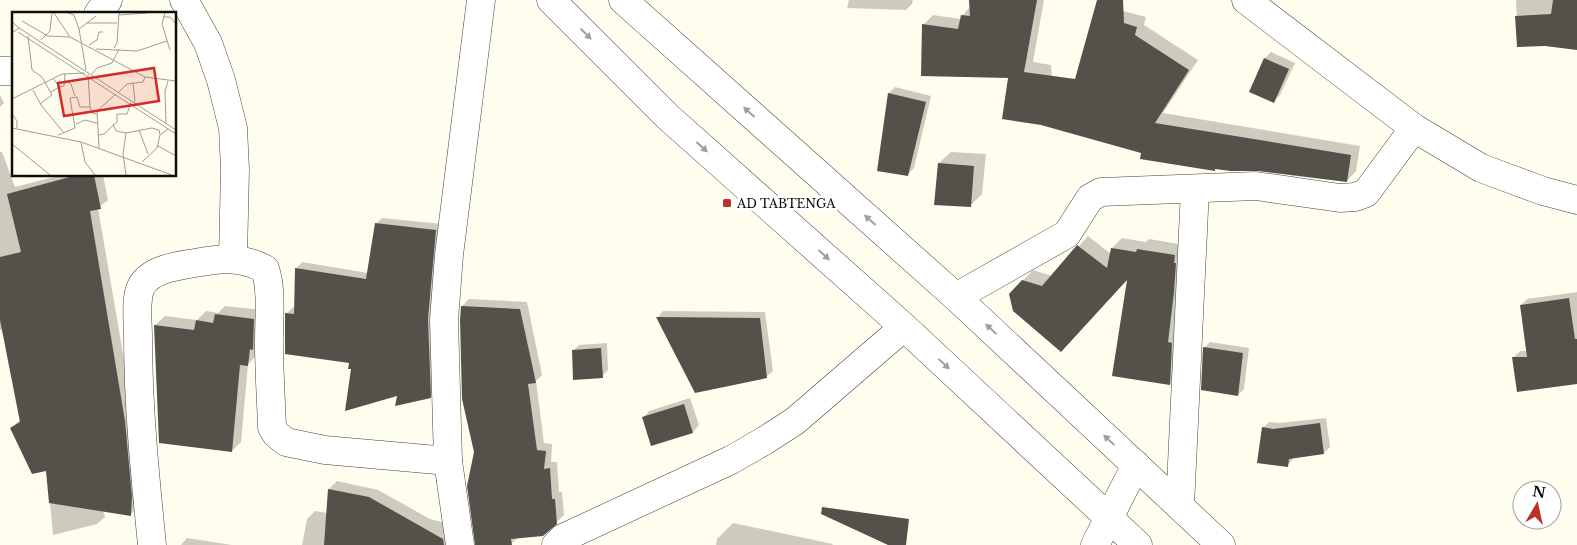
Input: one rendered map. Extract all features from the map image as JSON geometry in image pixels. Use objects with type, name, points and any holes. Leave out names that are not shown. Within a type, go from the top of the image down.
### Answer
[{"type":"street","points":[[99,12],[108,0]]},
{"type":"street","points":[[184,0],[208,42],[221,80],[232,128],[235,169],[234,258]]},
{"type":"street","points":[[460,545],[448,461],[444,320],[449,255],[481,0]]},
{"type":"street","points":[[551,0],[668,116],[904,327],[1138,545]]},
{"type":"street","points":[[623,0],[956,296],[1221,545]]},
{"type":"street","points":[[1246,0],[1414,128],[1481,168],[1543,191],[1577,200]]},
{"type":"street","points":[[956,296],[1067,234],[1090,198],[1095,194],[1102,192],[1256,186],[1340,198],[1354,197],[1366,193],[1414,128]]},
{"type":"street","points":[[1180,506],[1195,189]]},
{"type":"street","points":[[152,545],[138,390],[137,306],[141,287],[154,274],[170,269],[234,258],[252,262],[265,269],[267,275],[272,427],[276,434],[286,442],[324,450],[448,461]]},
{"type":"street","points":[[556,545],[563,538],[731,460],[795,421],[904,327]]},
{"type":"street","points":[[1095,545],[1136,465]]},
{"type":"building","points":[[969,0],[1037,0],[1024,72],[1075,79],[1097,0],[1123,0],[1124,23],[1137,27],[1135,35],[1189,70],[1155,123],[1351,155],[1347,182],[1258,171],[1215,169],[1215,171],[1140,159],[1141,153],[1041,125],[1002,119],[1008,78],[921,76],[922,24],[958,29],[961,15],[970,16]]},
{"type":"building","points":[[1553,0],[1577,0],[1577,50],[1545,46],[1517,47],[1515,16],[1551,14]]},
{"type":"building","points":[[1264,58],[1289,69],[1274,103],[1249,92]]},
{"type":"building","points":[[888,93],[926,102],[908,176],[877,171]]},
{"type":"building","points":[[938,163],[974,166],[971,207],[934,205]]},
{"type":"building","points":[[73,176],[94,176],[101,209],[90,211],[125,421],[132,497],[131,516],[49,503],[46,471],[32,474],[10,428],[20,422],[0,320],[0,257],[21,252],[7,194]]},
{"type":"building","points":[[375,223],[436,230],[428,319],[431,398],[395,406],[397,396],[345,411],[351,369],[348,369],[349,363],[285,354],[285,313],[294,314],[295,268],[366,279]]},
{"type":"building","points":[[1077,245],[1107,268],[1111,248],[1136,252],[1137,249],[1175,255],[1174,292],[1168,342],[1172,343],[1170,385],[1112,376],[1127,280],[1061,352],[1013,311],[1009,294],[1022,280],[1042,286]]},
{"type":"building","points":[[1569,298],[1575,339],[1577,339],[1577,384],[1517,392],[1512,357],[1527,357],[1520,305]]},
{"type":"building","points":[[461,306],[520,309],[536,383],[528,384],[537,450],[546,451],[544,469],[550,468],[552,499],[555,499],[557,524],[543,536],[511,539],[512,545],[475,545],[467,486],[474,452],[462,399]]},
{"type":"building","points":[[215,314],[254,319],[253,350],[250,349],[248,366],[240,365],[232,452],[159,443],[154,325],[194,330],[196,320],[213,323]]},
{"type":"building","points":[[656,317],[760,318],[767,378],[695,393]]},
{"type":"building","points":[[1203,347],[1243,353],[1238,396],[1201,390]]},
{"type":"building","points":[[601,348],[603,378],[573,380],[572,350]]},
{"type":"building","points":[[684,404],[693,433],[651,446],[642,417]]},
{"type":"building","points":[[1320,423],[1324,454],[1289,459],[1288,467],[1257,463],[1262,427],[1273,429]]},
{"type":"building","points":[[328,489],[369,497],[443,539],[444,545],[324,545]]},
{"type":"building","points":[[822,507],[909,519],[906,545],[888,545],[821,514]]},
{"type":"place","name":"AD TABTENGA","points":[[727,203]]}]
